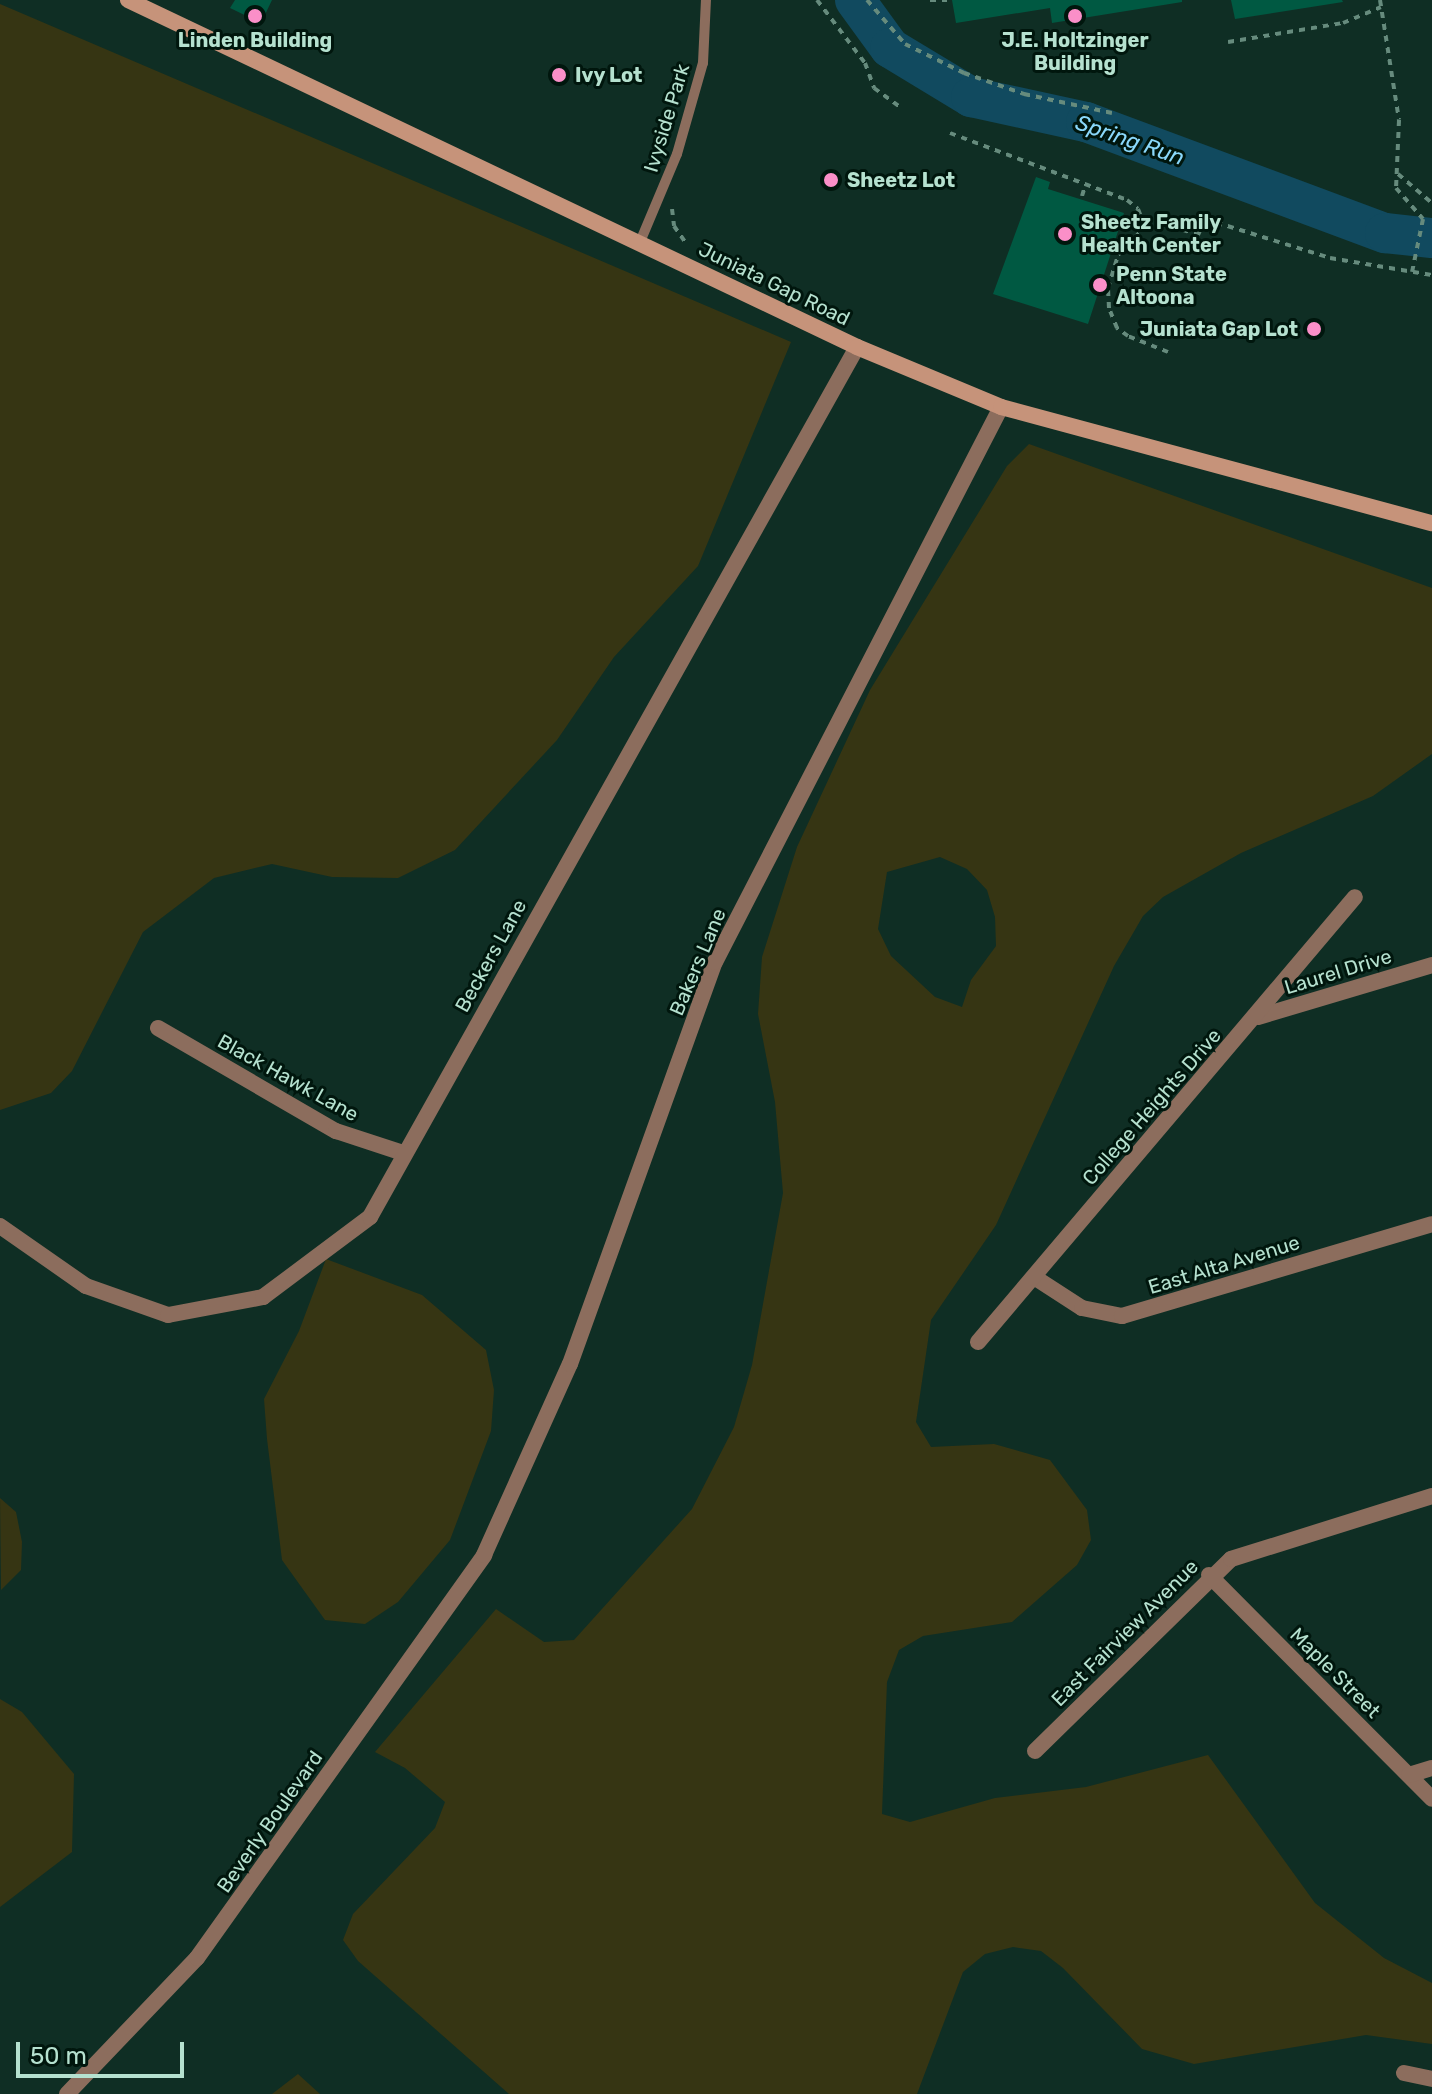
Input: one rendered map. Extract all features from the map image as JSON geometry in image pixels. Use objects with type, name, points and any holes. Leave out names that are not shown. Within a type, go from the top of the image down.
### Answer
[{"type":"main road","name":"Juniata Gap Road","points":[[128,0],[857,347],[1001,407],[1432,523]]},
{"type":"street","name":"Beckers Lane","points":[[0,1226],[86,1286],[168,1315],[215,1309],[263,1297],[338,1244],[370,1217],[403,1153],[857,347]]},
{"type":"street","name":"Bakers Lane","points":[[484,1555],[570,1364],[715,962],[1001,407]]},
{"type":"street","name":"College Heights Drive","points":[[978,1342],[1355,897]]},
{"type":"street","name":"Laurel Drive","points":[[1256,1017],[1432,965]]},
{"type":"street","name":"Black Hawk Lane","points":[[158,1028],[336,1131],[403,1153]]},
{"type":"street","name":"East Alta Avenue","points":[[1034,1277],[1082,1308],[1122,1316],[1432,1224]]},
{"type":"street","name":"East Fairview Avenue","points":[[1035,1751],[1209,1575],[1231,1559],[1432,1496]]},
{"type":"street","name":"Beverly Boulevard","points":[[67,2094],[197,1958],[484,1555]]},
{"type":"street","name":"Maple Street","points":[[1209,1575],[1432,1799]]},
{"type":"street","points":[[1409,1775],[1432,1768]]},
{"type":"street","points":[[1404,2073],[1432,2079]]},
{"type":"lane","name":"Ivyside Park","points":[[640,242],[677,154],[703,63],[706,0]]},
{"type":"path","points":[[817,0],[865,63],[874,88],[900,107]]},
{"type":"path","points":[[867,0],[905,44],[964,73],[1024,94],[1112,113]]},
{"type":"path","points":[[930,0],[947,0]]},
{"type":"path","points":[[1228,42],[1343,23],[1389,0]]},
{"type":"path","points":[[1380,3],[1399,120],[1398,193],[1423,219],[1412,270]]},
{"type":"path","points":[[950,133],[1133,204],[1145,227]]},
{"type":"path","points":[[1042,179],[1044,172]]},
{"type":"path","points":[[1398,174],[1432,203]]},
{"type":"path","points":[[1082,196],[1085,186]]},
{"type":"path","points":[[1168,352],[1128,336],[1117,328],[1109,308],[1108,288],[1118,255],[1145,227],[1171,226],[1198,235],[1205,219],[1315,254],[1432,275]]},
{"type":"shaded area","points":[[0,4],[791,342],[698,566],[614,657],[557,740],[455,850],[398,878],[332,877],[272,864],[214,878],[143,932],[72,1071],[51,1093],[0,1110]]},
{"type":"shaded area","points":[[1029,444],[1432,588],[1432,754],[1373,796],[1241,853],[1163,897],[1143,916],[1114,966],[996,1225],[931,1320],[916,1422],[931,1447],[994,1444],[1050,1460],[1087,1510],[1091,1540],[1077,1565],[1012,1622],[923,1636],[899,1650],[887,1682],[882,1814],[910,1822],[995,1798],[1086,1787],[1208,1755],[1315,1903],[1384,1958],[1432,1983],[1432,2044],[1366,2035],[1194,2064],[1142,2049],[1063,1968],[1041,1951],[1013,1947],[985,1954],[963,1972],[917,2094],[509,2094],[358,1961],[343,1940],[353,1914],[435,1828],[445,1802],[405,1768],[375,1752],[496,1609],[544,1642],[574,1640],[692,1509],[734,1427],[752,1365],[783,1193],[775,1102],[758,1014],[762,957],[797,847],[870,690],[1007,466]],"holes":[[[940,857],[967,869],[987,890],[995,917],[996,946],[971,980],[962,1007],[935,997],[891,956],[878,929],[887,872]]]},
{"type":"shaded area","points":[[326,1259],[422,1295],[486,1350],[494,1390],[491,1431],[450,1540],[398,1602],[365,1624],[325,1620],[282,1560],[267,1439],[264,1399],[299,1331]]},
{"type":"shaded area","points":[[0,1498],[16,1512],[22,1542],[21,1570],[1,1590]]},
{"type":"shaded area","points":[[0,1699],[22,1712],[74,1774],[72,1852],[0,1907]]},
{"type":"shaded area","points":[[298,2074],[320,2094],[272,2094]]},
{"type":"building","name":"Linden Building","points":[[235,0],[272,0],[261,23],[230,8]]},
{"type":"building","points":[[952,0],[1182,2],[1052,23],[1050,8],[956,23]]},
{"type":"building","points":[[1231,0],[1342,0],[1343,2],[1235,19]]},
{"type":"building","name":"Sheetz Family Health Center","points":[[1036,177],[1050,182],[1048,189],[1124,213],[1088,324],[993,294]]},
{"type":"waterway","name":"Spring Run","points":[[855,0],[890,48],[971,97],[1086,122],[1385,233],[1432,238]]},
{"type":"place","name":"Linden Building","points":[[255,16]]},
{"type":"place","name":"J.E. Holtzinger Building","points":[[1075,16]]},
{"type":"place","name":"Ivy Lot","points":[[559,75]]},
{"type":"place","name":"Sheetz Lot","points":[[831,180]]},
{"type":"place","name":"Sheetz Family Health Center","points":[[1065,234]]},
{"type":"place","name":"Penn State Altoona","points":[[1100,285]]},
{"type":"place","name":"Juniata Gap Lot","points":[[1314,329]]}]
